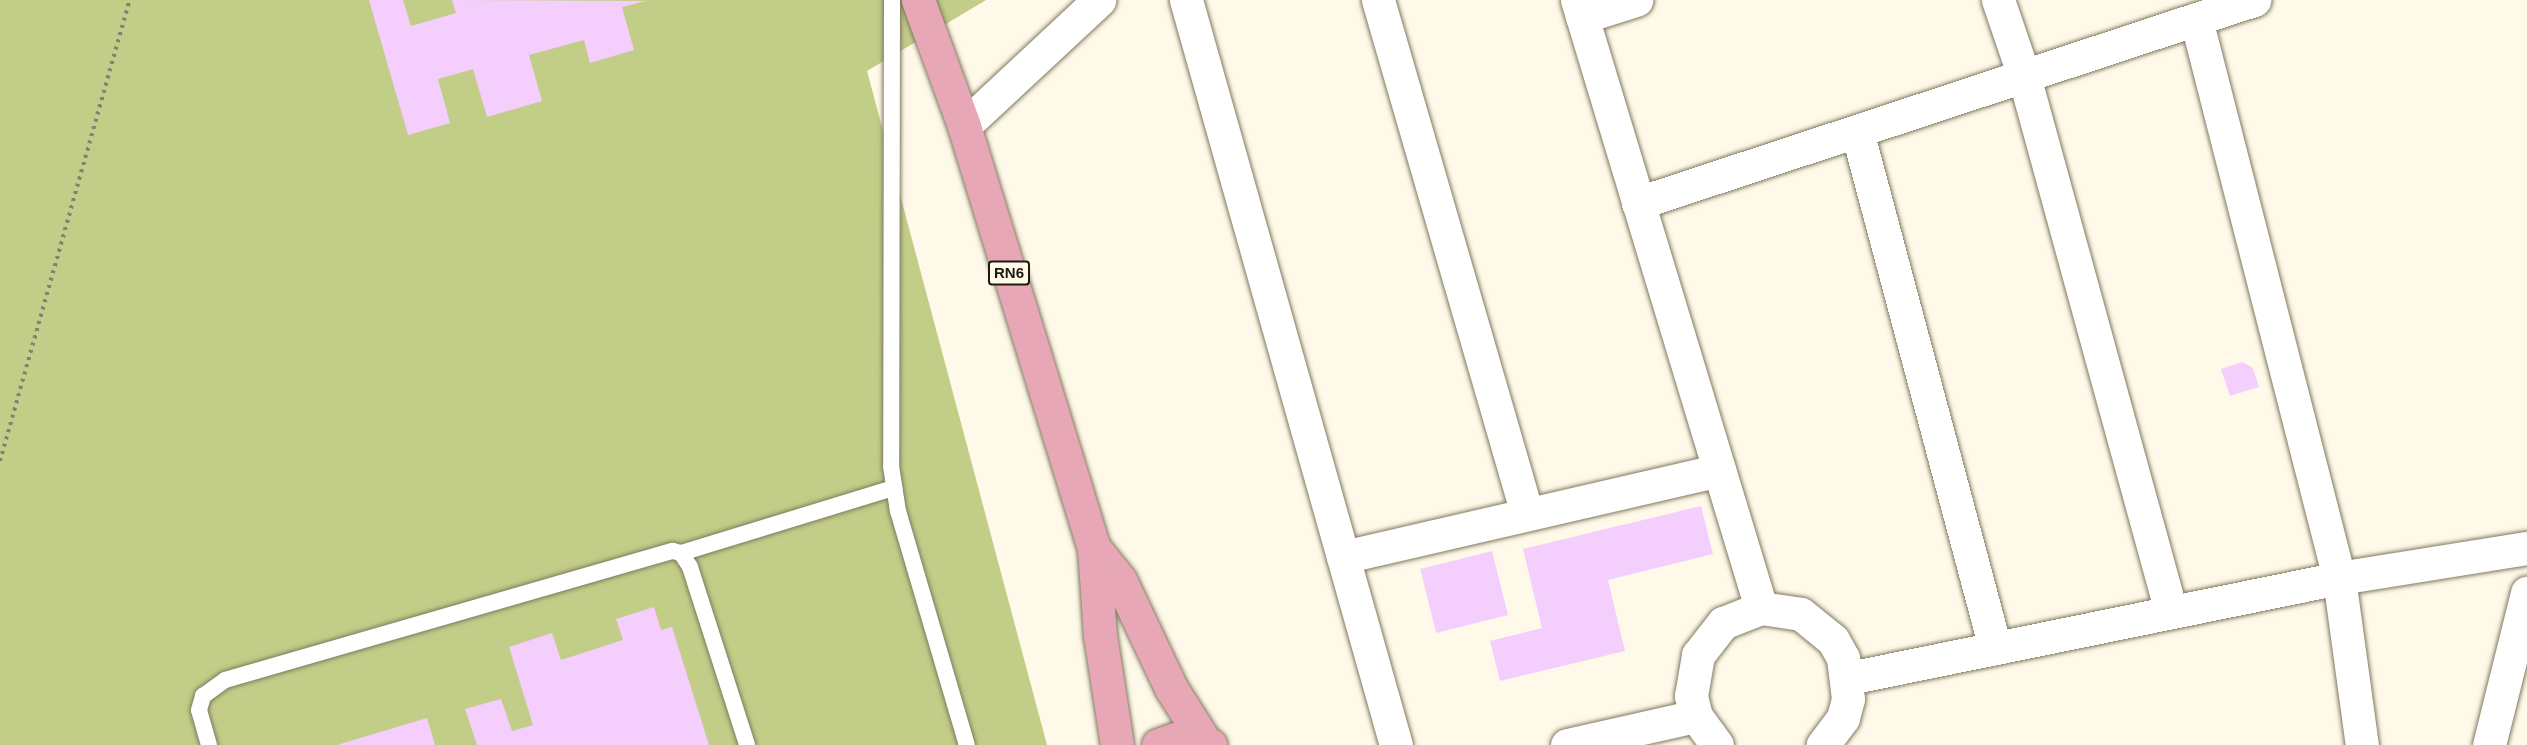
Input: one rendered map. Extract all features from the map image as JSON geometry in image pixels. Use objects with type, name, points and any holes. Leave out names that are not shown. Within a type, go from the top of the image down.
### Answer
[{"type":"main road","name":"RN6","points":[[918,0],[964,126],[1094,548],[1100,635],[1117,745]]},
{"type":"main road","name":"RN6","points":[[1094,548],[1120,580],[1171,688],[1208,744]]},
{"type":"main road","name":"RN6","points":[[1158,745],[1175,739],[1208,744]]},
{"type":"street","points":[[964,126],[1099,0]]},
{"type":"street","points":[[1185,0],[1396,745]]},
{"type":"street","points":[[1378,0],[1527,514]]},
{"type":"street","points":[[1636,0],[1580,9],[1761,608]]},
{"type":"street","points":[[1998,0],[2024,76],[2171,612]]},
{"type":"street","points":[[1638,203],[2254,0]]},
{"type":"street","points":[[2196,19],[2339,578],[2362,745]]},
{"type":"street","points":[[1857,131],[1995,648]]},
{"type":"street","points":[[1343,557],[1719,470]]},
{"type":"street","points":[[1849,678],[2339,578],[2527,549]]},
{"type":"street","points":[[2489,745],[2524,634],[2527,593]]},
{"type":"street","points":[[1717,745],[1696,716],[1692,675],[1708,637],[1723,623],[1761,608],[1801,614],[1819,625],[1833,640],[1849,678],[1843,718],[1823,745]]},
{"type":"street","points":[[1568,745],[1696,716]]},
{"type":"lane","points":[[892,0],[888,416],[894,488],[967,745]]},
{"type":"lane","points":[[209,745],[200,710],[203,696],[225,680],[673,551],[681,553],[894,488]]},
{"type":"lane","points":[[681,553],[690,567],[747,745]]},
{"type":"path","points":[[0,461],[130,0]]},
{"type":"green space","points":[[0,0],[986,0],[867,71],[1047,745],[0,745]]},
{"type":"building","points":[[369,0],[403,0],[411,26],[456,13],[452,0],[646,1],[622,7],[634,50],[590,63],[584,40],[529,55],[542,101],[487,117],[473,69],[438,79],[450,123],[408,135]]},
{"type":"building","points":[[2242,362],[2253,368],[2259,387],[2230,396],[2221,369]]},
{"type":"building","points":[[1701,506],[1713,554],[1608,580],[1625,651],[1500,681],[1490,641],[1542,628],[1523,549]]},
{"type":"building","points":[[1492,551],[1508,615],[1436,633],[1420,569]]},
{"type":"building","points":[[654,607],[661,630],[672,627],[709,745],[477,745],[465,709],[501,699],[512,731],[533,725],[509,647],[552,633],[561,660],[623,640],[616,619]]},
{"type":"building","points":[[427,718],[435,745],[340,745],[340,744]]}]
